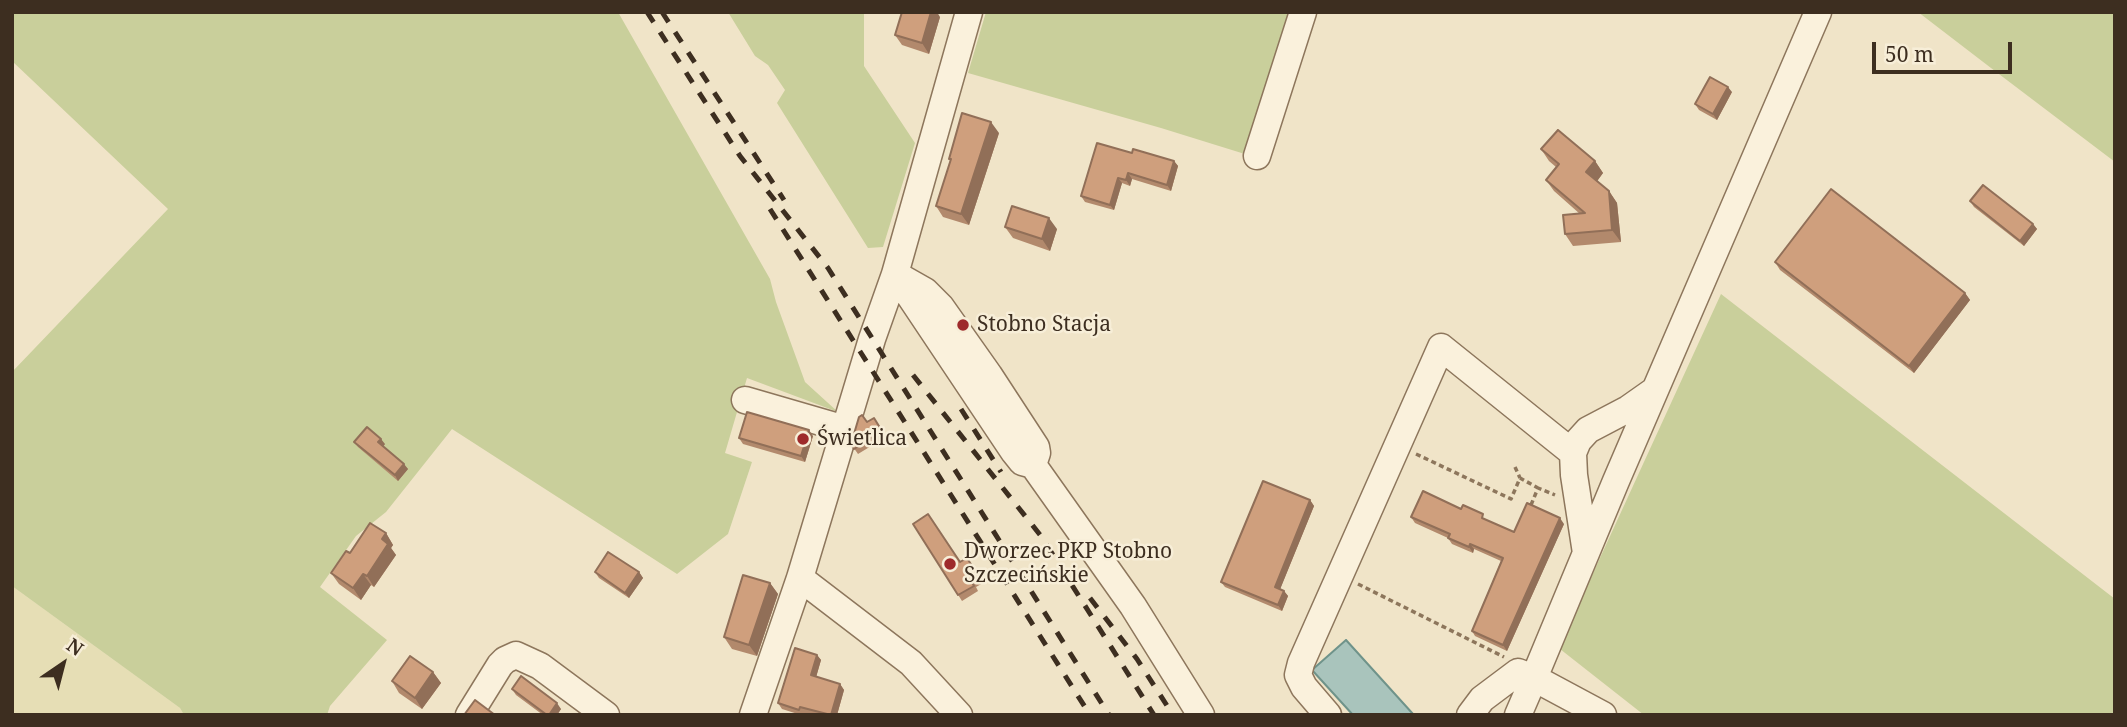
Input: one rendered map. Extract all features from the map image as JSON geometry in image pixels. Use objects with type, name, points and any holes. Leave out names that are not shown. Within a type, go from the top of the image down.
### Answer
[{"type":"street","points":[[753,715],[800,578],[895,274],[969,12]]},
{"type":"street","points":[[1257,156],[1303,12]]},
{"type":"street","points":[[1470,715],[1482,699],[1526,675],[1587,554],[1818,12]]},
{"type":"street","points":[[895,274],[1014,452],[1022,462],[1033,465],[1133,606],[1202,715]]},
{"type":"street","points":[[1328,715],[1304,687],[1298,675],[1301,663],[1441,347],[1573,453]]},
{"type":"street","points":[[1518,715],[1526,675],[1576,552],[1573,453],[1578,441],[1588,430],[1642,400],[1659,382]]},
{"type":"street","points":[[745,400],[845,429]]},
{"type":"street","points":[[1573,505],[1587,554]]},
{"type":"street","points":[[800,578],[911,663],[959,715]]},
{"type":"street","points":[[469,715],[500,665],[516,654],[540,666],[606,715]]},
{"type":"street","points":[[1526,675],[1603,715]]},
{"type":"path","points":[[1398,445],[1511,499],[1521,478]]},
{"type":"path","points":[[1515,467],[1521,478],[1573,505]]},
{"type":"path","points":[[1531,505],[1538,488]]},
{"type":"path","points":[[1340,576],[1509,660],[1526,675]]},
{"type":"shaded area","points":[[12,586],[180,708],[184,715],[12,715]]},
{"type":"green space","points":[[12,12],[618,12],[770,279],[805,382],[838,412],[747,378],[725,453],[752,462],[728,534],[677,574],[452,429],[386,512],[356,536],[320,587],[387,640],[330,706],[327,715],[184,715],[180,708],[12,586],[12,372],[168,209],[12,61]]},
{"type":"green space","points":[[728,12],[864,12],[864,66],[915,143],[883,247],[868,248],[777,103],[785,90],[768,65],[755,56]]},
{"type":"green space","points":[[986,12],[1293,12],[1248,155],[968,73]]},
{"type":"green space","points":[[1918,12],[2115,12],[2115,162],[1991,68]]},
{"type":"green space","points":[[1721,294],[2115,599],[2115,715],[1644,715],[1560,649]]},
{"type":"water","points":[[1346,640],[1413,714],[1353,715],[1312,670]]},
{"type":"building","points":[[902,12],[931,12],[922,43],[895,35]]},
{"type":"building","points":[[1710,77],[1728,87],[1713,114],[1695,104]]},
{"type":"building","points":[[962,113],[991,122],[961,214],[936,206]]},
{"type":"building","points":[[1558,130],[1595,161],[1586,172],[1609,191],[1612,230],[1565,234],[1563,215],[1585,213],[1546,180],[1559,164],[1541,149]]},
{"type":"building","points":[[1097,143],[1132,153],[1133,149],[1174,161],[1167,185],[1128,173],[1126,180],[1118,178],[1110,205],[1081,196]]},
{"type":"building","points":[[1983,185],[2033,224],[2020,241],[1970,201]]},
{"type":"building","points":[[1831,189],[1965,293],[1909,366],[1775,262]]},
{"type":"building","points":[[1012,206],[1049,218],[1042,239],[1005,227]]},
{"type":"building","points":[[747,412],[809,430],[801,456],[739,438]]},
{"type":"building","points":[[862,415],[867,422],[874,418],[882,431],[854,449],[851,444]]},
{"type":"building","points":[[367,427],[381,439],[378,442],[404,464],[395,475],[354,442]]},
{"type":"building","points":[[1263,481],[1310,500],[1275,587],[1284,591],[1278,605],[1221,582]]},
{"type":"building","points":[[1423,491],[1461,509],[1463,505],[1483,514],[1482,518],[1514,532],[1527,503],[1560,518],[1503,645],[1472,631],[1503,558],[1448,538],[1450,534],[1411,517]]},
{"type":"building","name":"Dworzec PKP Stobno Szczecińskie","points":[[928,514],[960,562],[967,558],[979,577],[972,582],[974,586],[958,595],[913,524]]},
{"type":"building","points":[[370,523],[386,533],[382,539],[388,544],[367,576],[363,574],[353,588],[331,573],[346,551],[350,553]]},
{"type":"building","points":[[608,552],[639,572],[625,593],[595,572]]},
{"type":"building","points":[[743,575],[770,583],[749,645],[724,637]]},
{"type":"building","points":[[795,648],[817,655],[811,675],[840,684],[831,715],[800,707],[799,710],[778,703]]},
{"type":"building","points":[[410,656],[433,672],[415,698],[392,681]]},
{"type":"building","points":[[521,676],[557,703],[549,715],[512,689]]},
{"type":"building","points":[[475,700],[495,715],[464,715]]},
{"type":"railway","points":[[647,12],[740,156],[828,268],[1109,715]]},
{"type":"railway","points":[[662,12],[784,200]]},
{"type":"railway","points":[[770,209],[1090,715]]},
{"type":"railway","points":[[913,375],[1041,536],[1154,715]]},
{"type":"railway","points":[[961,409],[1001,472]]},
{"type":"railway","points":[[1090,598],[1137,659],[1173,715]]},
{"type":"place","name":"Stobno Stacja","points":[[963,325]]},
{"type":"place","name":"Świetlica","points":[[803,439]]},
{"type":"place","name":"Dworzec PKP Stobno Szczecińskie","points":[[950,564]]}]
